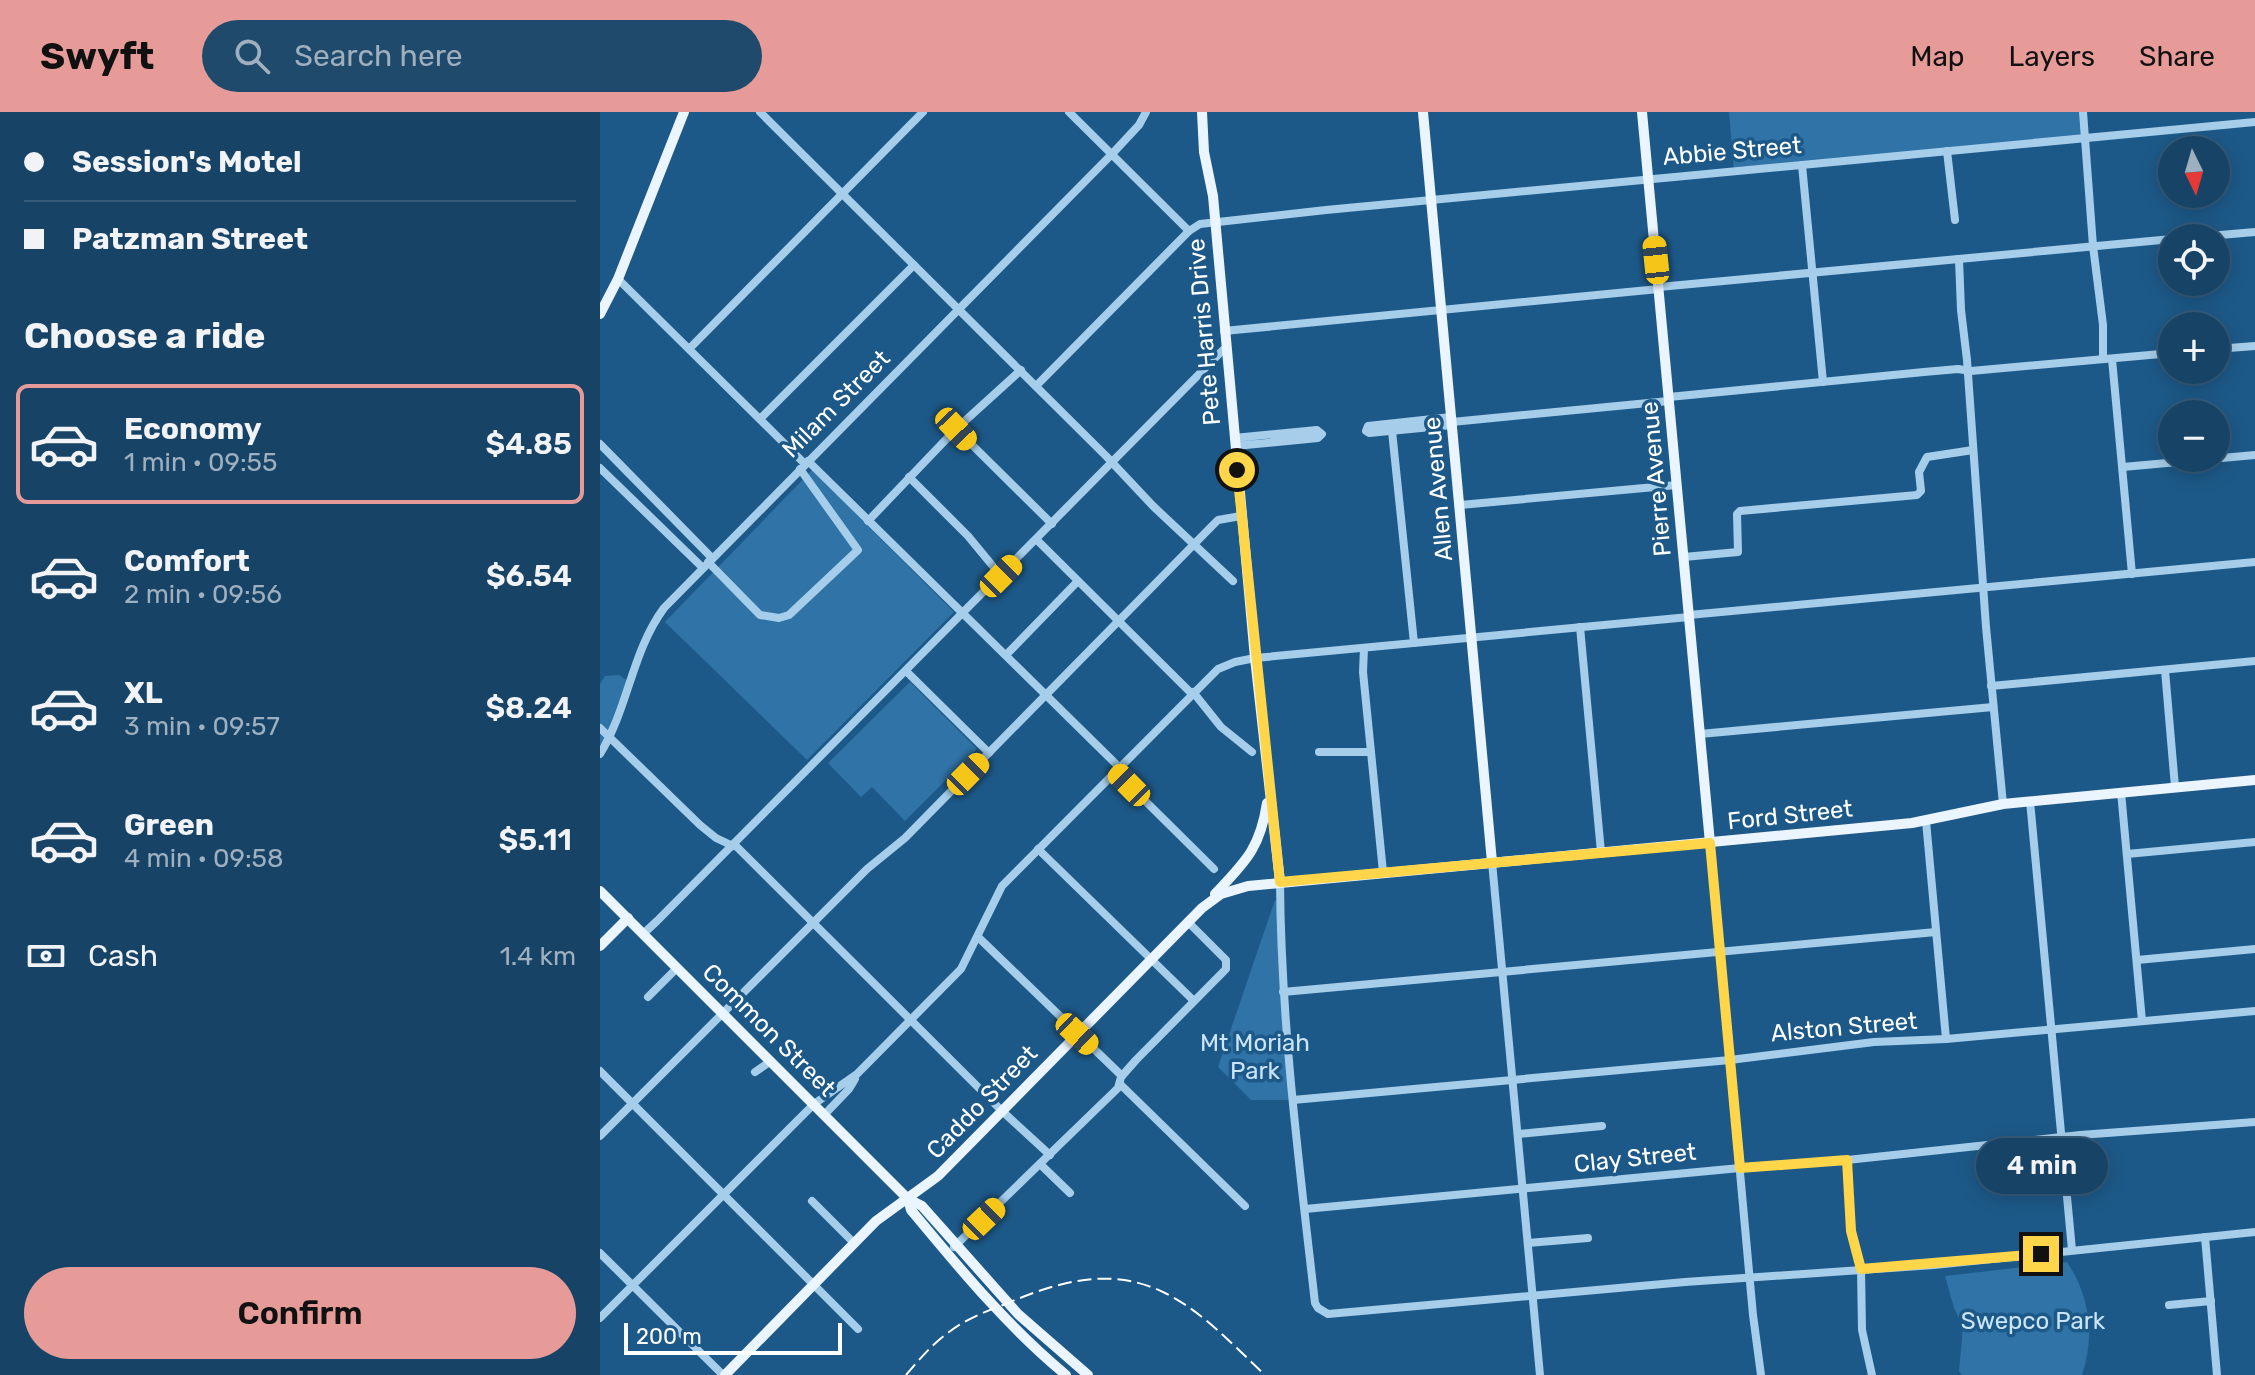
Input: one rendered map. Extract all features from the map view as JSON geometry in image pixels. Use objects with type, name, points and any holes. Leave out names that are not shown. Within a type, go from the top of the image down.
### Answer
[{"type":"main road","points":[[600,314],[618,279],[684,112]]},
{"type":"main road","name":"Pete Harris Drive","points":[[1202,112],[1280,882]]},
{"type":"main road","name":"Allen Avenue","points":[[1423,112],[1492,862]]},
{"type":"main road","name":"Pierre Avenue","points":[[1642,112],[1710,843]]},
{"type":"main road","name":"Ford Street","points":[[1280,882],[1926,821],[2003,804],[2255,780]]},
{"type":"main road","points":[[1202,908],[1256,847],[1264,825],[1269,790]]},
{"type":"main road","name":"Caddo Street","points":[[724,1375],[884,1215],[938,1176],[1202,908],[1233,889],[1280,882]]},
{"type":"main road","name":"Common Street","points":[[600,891],[908,1199],[922,1206],[952,1249]]},
{"type":"main road","points":[[600,946],[628,918]]},
{"type":"main road","points":[[952,1249],[993,1308],[1066,1375]]},
{"type":"main road","points":[[952,1249],[1018,1314],[1088,1375]]},
{"type":"street","points":[[760,112],[1233,581]]},
{"type":"street","points":[[689,349],[923,112]]},
{"type":"street","points":[[1036,386],[1189,231],[1069,112]]},
{"type":"street","name":"Milam Street","points":[[600,754],[610,736],[653,623],[670,601],[1112,154],[1139,125],[1146,112]]},
{"type":"street","points":[[2083,112],[2093,246],[2123,467],[2132,574]]},
{"type":"street","name":"Abbie Street","points":[[1189,231],[1200,224],[1431,200],[2255,122]]},
{"type":"street","points":[[1947,151],[1955,220]]},
{"type":"street","points":[[1802,165],[1823,382]]},
{"type":"street","points":[[2230,234],[2255,232]]},
{"type":"street","points":[[1224,331],[2158,240]]},
{"type":"street","points":[[1959,259],[1983,587],[2003,804]]},
{"type":"street","points":[[760,419],[914,265]]},
{"type":"street","points":[[618,279],[804,465],[868,521],[1006,655],[1214,869]]},
{"type":"street","points":[[2230,348],[2255,346]]},
{"type":"street","points":[[643,934],[907,672],[1226,347]]},
{"type":"street","points":[[1452,421],[1392,431],[1369,433],[1365,429],[1368,426],[1452,421],[1924,372],[2158,354]]},
{"type":"street","points":[[868,521],[956,429],[1021,370]]},
{"type":"street","points":[[956,429],[1052,524]]},
{"type":"street","points":[[1317,430],[1322,434],[1318,438],[1234,442],[1317,430]]},
{"type":"street","points":[[1392,431],[1414,643]]},
{"type":"street","points":[[600,444],[708,563],[760,615],[779,618],[789,615],[858,550],[804,465]]},
{"type":"street","points":[[1684,557],[1738,552],[1737,514],[1740,511],[1917,495],[1921,491],[1919,472],[1927,457],[1973,450]]},
{"type":"street","points":[[2123,467],[2255,455]]},
{"type":"street","points":[[600,468],[708,563]]},
{"type":"street","points":[[909,477],[968,536],[1001,576]]},
{"type":"street","points":[[1460,505],[1677,485]]},
{"type":"street","points":[[600,1136],[867,869],[905,838],[1218,520],[1241,516]]},
{"type":"street","points":[[1037,540],[1193,693],[1221,727],[1252,752]]},
{"type":"street","points":[[600,1318],[814,1104],[857,1074],[961,969],[1002,886],[1193,693],[1225,665],[1255,658],[2255,562]]},
{"type":"street","points":[[1006,655],[1078,581]]},
{"type":"street","points":[[1580,627],[1601,852]]},
{"type":"street","points":[[1364,648],[1369,752],[1383,872]]},
{"type":"street","points":[[1991,686],[2255,661]]},
{"type":"street","points":[[2165,670],[2175,787]]},
{"type":"street","points":[[907,672],[989,753]]},
{"type":"street","points":[[1700,734],[1993,707]]},
{"type":"street","points":[[600,728],[700,825],[716,838],[734,846],[1050,1155]]},
{"type":"street","points":[[1319,752],[1369,752]]},
{"type":"street","points":[[2121,792],[2142,1021]]},
{"type":"street","points":[[2030,801],[2072,1250]]},
{"type":"street","points":[[1926,821],[1946,1039]]},
{"type":"street","points":[[2127,854],[2255,842]]},
{"type":"street","points":[[1710,843],[1761,1375]]},
{"type":"street","points":[[1038,849],[1194,1001]]},
{"type":"street","points":[[1492,862],[1540,1375]]},
{"type":"street","points":[[1280,882],[1283,992],[1315,1303],[1328,1314],[1934,1265],[2255,1232]]},
{"type":"street","points":[[952,1249],[1050,1155],[1226,969],[1228,964],[1188,922]]},
{"type":"street","points":[[1283,992],[1936,932]]},
{"type":"street","points":[[978,937],[1245,1206]]},
{"type":"street","points":[[2137,960],[2255,949]]},
{"type":"street","points":[[648,997],[677,968]]},
{"type":"street","name":"Alston Street","points":[[1293,1100],[1730,1060],[1874,1042],[1946,1039],[2255,1011]]},
{"type":"street","points":[[755,1072],[771,1061]]},
{"type":"street","points":[[600,1071],[858,1329]]},
{"type":"street","points":[[825,1114],[849,1089],[857,1074]]},
{"type":"street","name":"Clay Street","points":[[1305,1209],[2255,1122]]},
{"type":"street","points":[[1518,1134],[1602,1126]]},
{"type":"street","points":[[1847,1160],[1851,1231],[1861,1269],[1862,1330],[1872,1375]]},
{"type":"street","points":[[1040,1164],[1070,1193]]},
{"type":"street","points":[[812,1201],[854,1243]]},
{"type":"street","points":[[2205,1237],[2217,1375]]},
{"type":"street","points":[[1528,1243],[1588,1238]]},
{"type":"street","points":[[600,1253],[724,1375]]},
{"type":"street","points":[[2169,1305],[2211,1301]]},
{"type":"green space","points":[[1729,112],[2083,112],[2085,139],[1734,171]]},
{"type":"green space","points":[[812,470],[954,612],[807,760],[665,622]]},
{"type":"green space","points":[[619,675],[630,682],[600,754],[600,684],[605,676]]},
{"type":"green space","points":[[910,682],[977,749],[905,821],[872,787],[861,797],[828,763]]},
{"type":"green space","name":"Mt Moriah Park","points":[[1275,900],[1280,903],[1293,1100],[1251,1100],[1218,1067]]},
{"type":"green space","name":"Swepco Park","points":[[2067,1262],[2081,1289],[2088,1317],[2088,1346],[2082,1375],[1962,1375],[1959,1371],[1963,1327],[1945,1276]]},
{"type":"railway","points":[[906,1375],[943,1337],[975,1317],[1064,1284],[1105,1279],[1146,1285],[1181,1302],[1265,1375]]},
{"type":"route","points":[[1237,470],[1280,882],[1710,843],[1740,1168],[1847,1160],[1851,1231],[1861,1269],[1914,1267],[2041,1254]]}]
